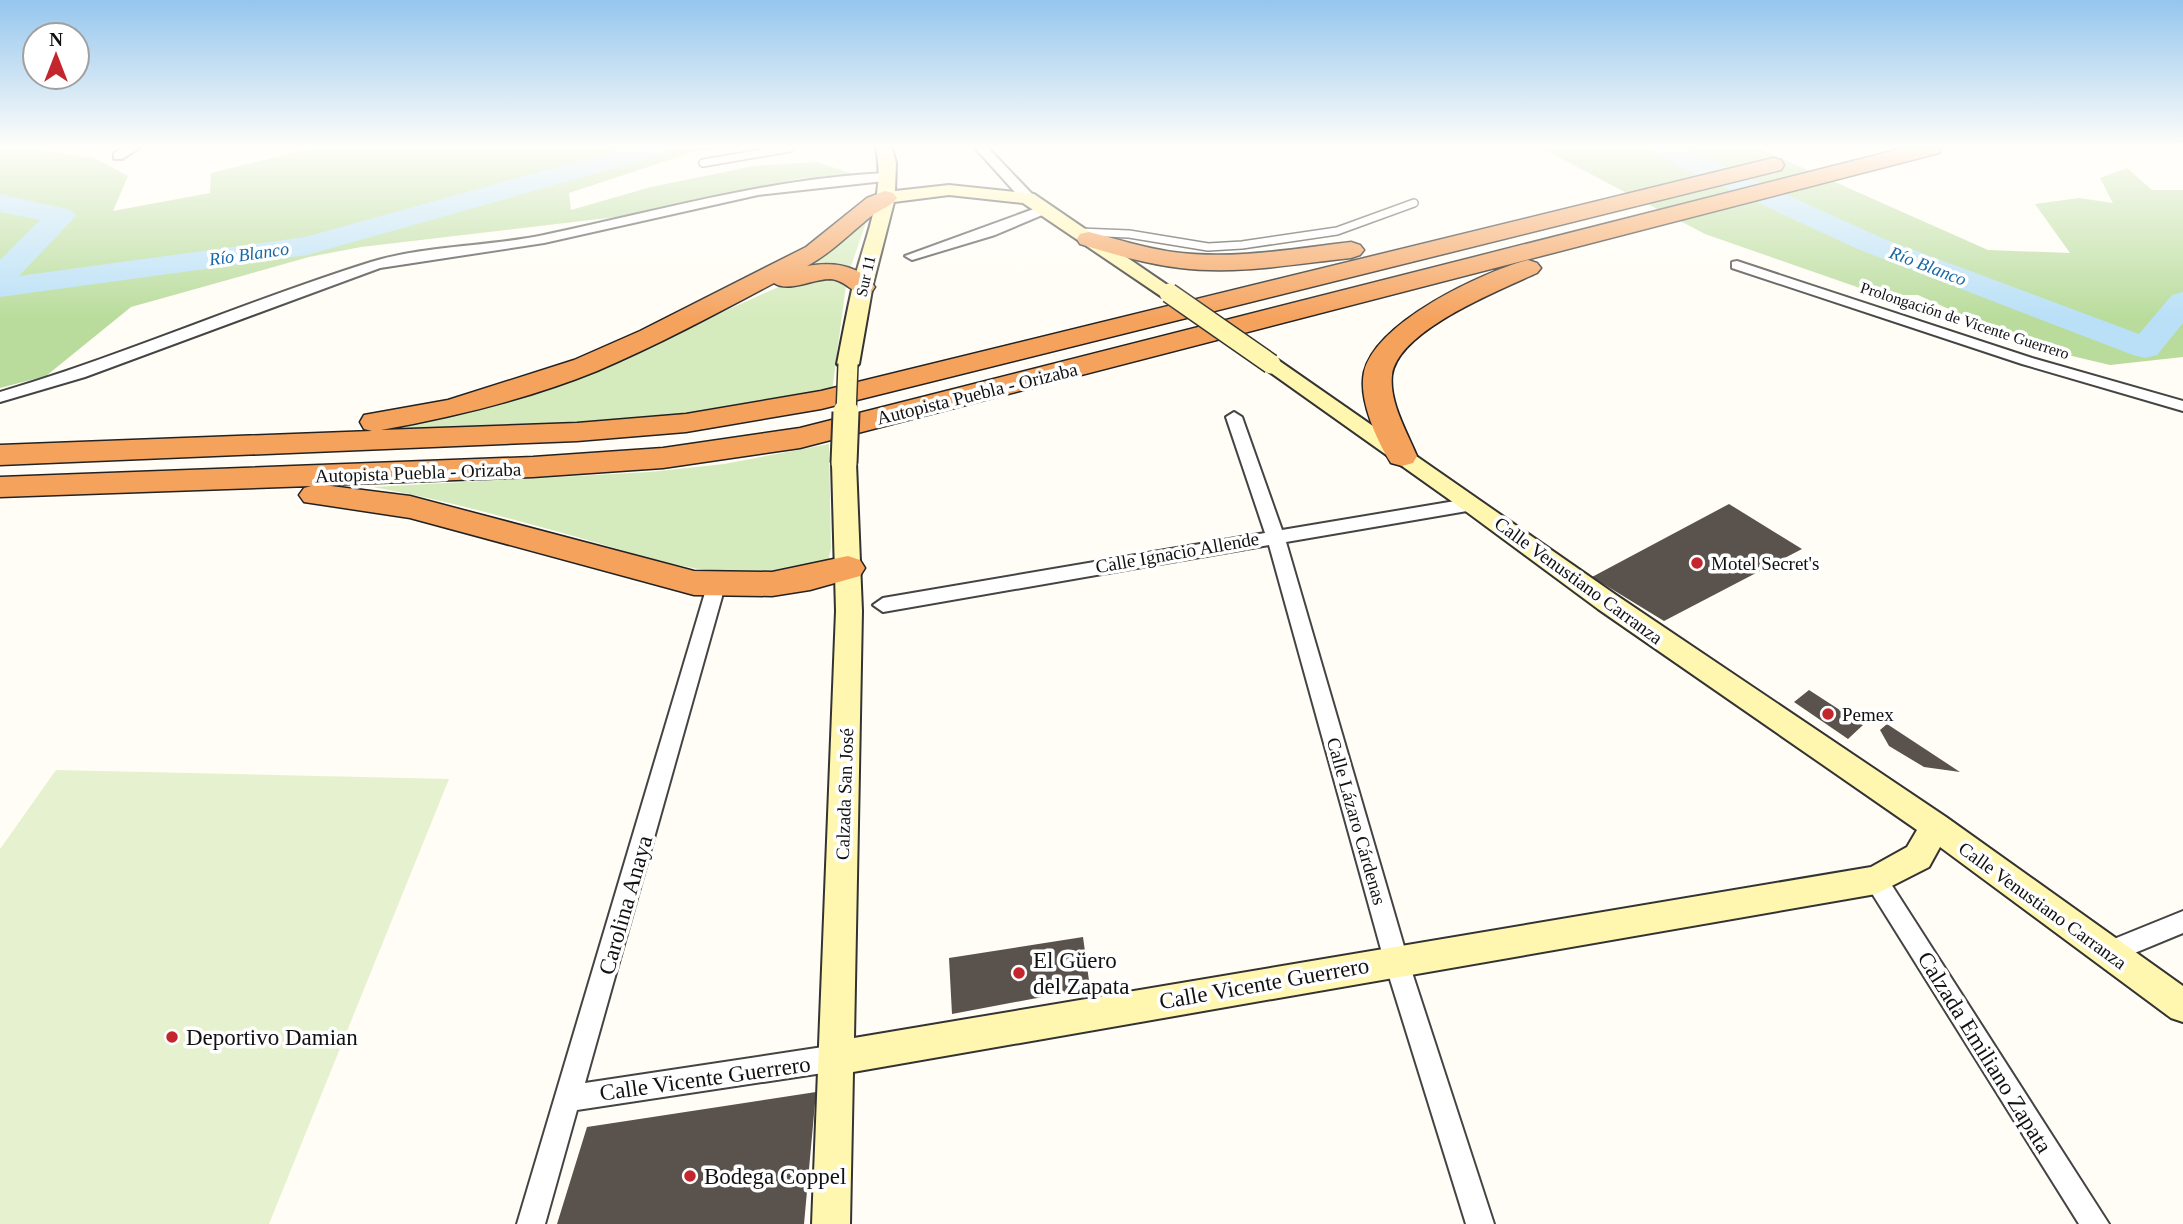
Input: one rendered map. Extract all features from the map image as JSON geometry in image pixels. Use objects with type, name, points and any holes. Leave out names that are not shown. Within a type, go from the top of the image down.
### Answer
[{"type":"highway","points":[[650,337],[830,243],[871,205]]},
{"type":"highway","name":"Autopista Puebla - Orizaba","points":[[0,455],[577,432],[686,423],[821,400],[1609,205]]},
{"type":"highway","name":"Autopista Puebla - Orizaba","points":[[0,488],[533,467],[663,458],[800,438],[1715,205]]},
{"type":"highway","points":[[1082,235],[1162,258],[1222,263],[1424,241],[1572,214]]},
{"type":"highway","points":[[1402,456],[1384,408],[1377,376],[1382,358],[1395,341],[1411,327],[1518,272],[1627,227]]},
{"type":"highway","points":[[67,453],[343,428],[424,414],[527,386],[802,274],[841,272],[855,277],[862,287]]},
{"type":"highway","points":[[0,488],[318,495],[374,500],[464,521],[665,576],[716,586],[794,583],[848,568]]},
{"type":"main road","name":"Calle Venustiano Carranza","points":[[1169,293],[1271,364]]},
{"type":"main road","name":"Calzada San José","points":[[831,1224],[848,568],[844,463]]},
{"type":"street","points":[[0,397],[79,374],[376,265],[405,258],[525,243],[698,205]]},
{"type":"street","name":"Sur 11","points":[[848,364],[862,287],[882,205]]},
{"type":"street","points":[[912,256],[990,232],[1033,205]]},
{"type":"street","name":"Calle Venustiano Carranza","points":[[1037,205],[1169,293]]},
{"type":"street","name":"Prolongación de Vicente Guerrero","points":[[1737,265],[2027,361],[2183,406]]},
{"type":"street","name":"Calzada San José","points":[[844,463],[848,364]]},
{"type":"street","name":"Calle Venustiano Carranza","points":[[1271,364],[1473,503],[1607,602],[1935,826],[2183,1006]]},
{"type":"street","name":"Calle Lázaro Cárdenas","points":[[1234,417],[1275,535],[1396,960],[1480,1224]]},
{"type":"street","name":"Calle Ignacio Allende","points":[[883,605],[1275,535],[1473,503]]},
{"type":"street","name":"Carolina Anaya","points":[[531,1224],[570,1098],[716,586]]},
{"type":"street","name":"Calle Vicente Guerrero","points":[[570,1098],[836,1058],[1396,960],[1876,880],[1918,857],[1935,826]]},
{"type":"street","name":"Calzada Emiliano Zapata","points":[[1876,880],[2095,1224]]},
{"type":"street","points":[[2108,953],[2183,922]]},
{"type":"lane","points":[[1082,235],[1129,234],[1208,247],[1242,245],[1337,231],[1408,205]]},
{"type":"green space","points":[[0,205],[116,205],[113,211],[145,205],[570,205],[571,210],[588,205],[681,205],[641,214],[361,247],[309,257],[131,307],[46,376],[0,388]]},
{"type":"green space","points":[[1650,205],[1887,205],[1988,250],[2070,253],[2036,205],[2183,205],[2183,357],[2110,365],[2030,346],[1918,295],[1880,295],[1705,234]]},
{"type":"green space","points":[[869,214],[851,266],[817,266],[783,274]]},
{"type":"green space","points":[[843,279],[846,285],[832,391],[641,420],[345,434],[444,414],[620,358],[794,280]]},
{"type":"green space","points":[[829,444],[831,548],[828,562],[795,571],[727,573],[693,568],[466,507],[373,487],[650,472],[724,464]]},
{"type":"green space","name":"Deportivo Damian","points":[[56,770],[449,779],[269,1224],[0,1224],[0,849]]},
{"type":"building","name":"Motel Secret's","points":[[1729,504],[1802,549],[1664,621],[1592,577]]},
{"type":"building","name":"Pemex","points":[[1809,690],[1863,725],[1848,739],[1794,702]]},
{"type":"building","points":[[1887,724],[1960,772],[1924,767],[1889,746],[1880,730]]},
{"type":"building","name":"El Güero del Zapata","points":[[1083,937],[1090,988],[952,1014],[949,958]]},
{"type":"building","name":"Bodega Coppel","points":[[816,1092],[804,1224],[557,1224],[587,1127]]},
{"type":"waterway","name":"Río Blanco","points":[[0,278],[61,216],[10,205]]},
{"type":"waterway","name":"Río Blanco","points":[[0,288],[307,246],[452,205]]},
{"type":"waterway","name":"Río Blanco","points":[[1786,205],[1871,244],[2145,348],[2183,302]]},
{"type":"place","name":"Motel Secret's","points":[[1697,563]]},
{"type":"place","name":"Pemex","points":[[1828,714]]},
{"type":"place","name":"El Güero del Zapata","points":[[1019,973]]},
{"type":"place","name":"Deportivo Damian","points":[[172,1037]]},
{"type":"place","name":"Bodega Coppel","points":[[690,1176]]}]
